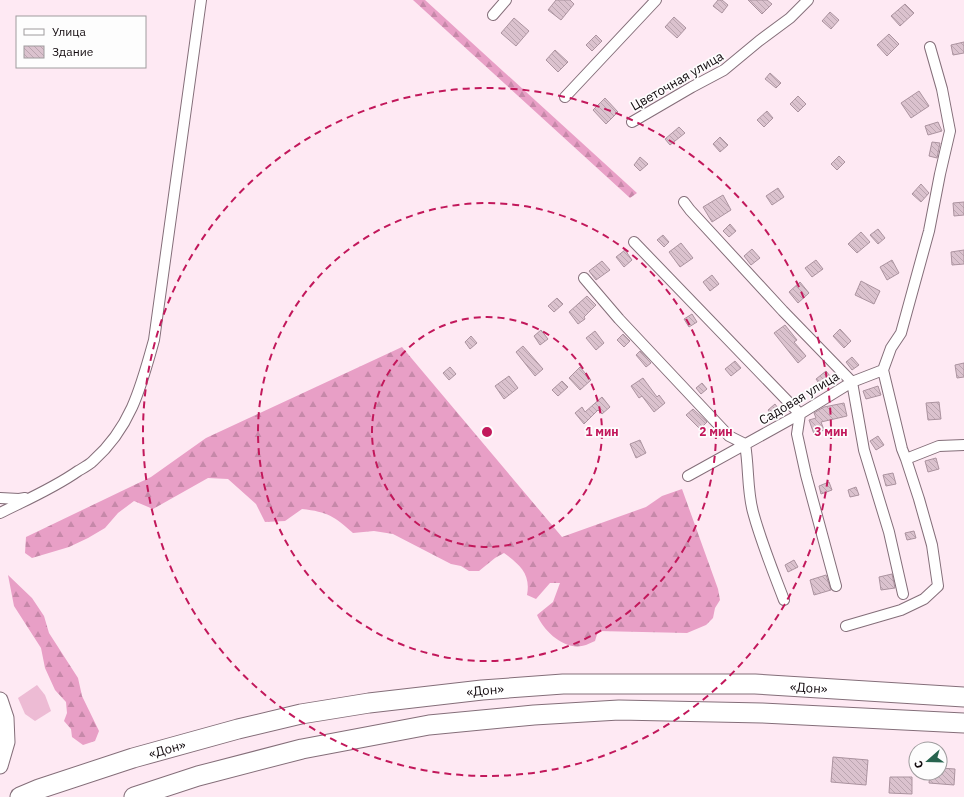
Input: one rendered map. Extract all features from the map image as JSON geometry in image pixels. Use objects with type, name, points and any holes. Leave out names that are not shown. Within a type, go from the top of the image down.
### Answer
[{"type":"highway","name":"«Дон»","points":[[20,797],[39,789],[133,758],[238,729],[301,714],[370,703],[482,690],[563,684],[755,684],[964,697]]},
{"type":"highway","name":"«Дон»","points":[[134,797],[198,776],[302,749],[429,725],[534,715],[619,710],[762,712],[964,723]]},
{"type":"main road","points":[[0,700],[6,718],[6,742],[0,766]]},
{"type":"street","points":[[0,513],[65,480],[93,462],[116,437],[131,411],[142,385],[154,340],[201,0]]},
{"type":"street","points":[[493,15],[506,0]]},
{"type":"street","points":[[565,97],[656,0]]},
{"type":"street","name":"Цветочная улица","points":[[632,122],[724,70],[790,18],[808,0]]},
{"type":"street","points":[[846,626],[901,610],[924,599],[938,586],[932,545],[920,499],[902,449],[883,370],[891,348],[901,333],[929,231],[950,131],[942,89],[930,47]]},
{"type":"street","points":[[684,202],[784,311],[852,382],[864,450],[889,532],[903,594]]},
{"type":"street","points":[[634,242],[800,414],[797,434],[798,441],[836,586]]},
{"type":"street","points":[[584,278],[619,319],[729,436],[745,444],[753,513],[784,600]]},
{"type":"street","name":"Садовая улица","points":[[688,476],[800,414],[852,382],[883,370]]},
{"type":"street","points":[[906,458],[939,446],[964,445]]},
{"type":"street","points":[[0,498],[19,499],[32,497]]},
{"type":"shaded area","points":[[37,685],[45,695],[51,711],[35,721],[25,714],[18,698]]},
{"type":"green space","points":[[413,0],[425,0],[637,193],[630,198]]},
{"type":"green space","points":[[402,347],[562,537],[646,507],[662,496],[682,489],[718,589],[720,600],[715,608],[713,618],[706,625],[687,633],[598,631],[595,641],[586,645],[571,646],[550,634],[537,615],[553,602],[560,583],[550,583],[536,599],[527,595],[528,588],[526,576],[519,566],[504,553],[495,558],[479,571],[469,571],[461,566],[451,564],[393,534],[374,531],[353,533],[341,522],[325,513],[302,509],[285,521],[265,522],[256,504],[228,479],[208,478],[153,509],[134,501],[118,513],[105,528],[88,538],[69,547],[32,558],[25,553],[26,537],[151,477],[206,438]]},
{"type":"green space","points":[[8,575],[32,598],[44,616],[49,633],[78,678],[82,696],[99,731],[95,741],[83,745],[72,737],[71,729],[64,721],[67,713],[66,702],[55,690],[45,668],[41,648],[14,606]]},
{"type":"building","points":[[556,0],[570,0],[574,4],[561,20],[548,10]]},
{"type":"building","points":[[718,0],[722,0],[728,5],[722,13],[713,6]]},
{"type":"building","points":[[748,0],[767,0],[772,4],[762,14]]},
{"type":"building","points":[[905,4],[914,13],[900,26],[891,16]]},
{"type":"building","points":[[830,12],[839,20],[831,29],[822,21]]},
{"type":"building","points":[[674,17],[686,28],[677,38],[665,27]]},
{"type":"building","points":[[514,18],[529,31],[516,46],[501,33]]},
{"type":"building","points":[[889,34],[899,44],[887,56],[877,45]]},
{"type":"building","points":[[596,35],[602,41],[592,51],[586,45]]},
{"type":"building","points":[[964,42],[964,53],[953,55],[951,45]]},
{"type":"building","points":[[555,50],[568,62],[558,72],[546,60]]},
{"type":"building","points":[[770,73],[781,83],[776,88],[765,79]]},
{"type":"building","points":[[919,91],[929,106],[911,118],[901,103]]},
{"type":"building","points":[[798,96],[806,104],[798,112],[790,104]]},
{"type":"building","points":[[605,98],[618,112],[606,124],[593,110]]},
{"type":"building","points":[[767,111],[773,118],[764,127],[757,120]]},
{"type":"building","points":[[938,122],[942,131],[928,135],[925,126]]},
{"type":"building","points":[[679,127],[685,133],[670,145],[665,139]]},
{"type":"building","points":[[720,137],[728,145],[720,152],[713,144]]},
{"type":"building","points":[[932,142],[940,143],[937,158],[929,156]]},
{"type":"building","points":[[839,156],[845,162],[837,170],[831,164]]},
{"type":"building","points":[[640,157],[648,164],[640,171],[634,165]]},
{"type":"building","points":[[921,184],[929,193],[921,202],[912,194]]},
{"type":"building","points":[[778,188],[784,197],[772,205],[766,196]]},
{"type":"building","points":[[723,195],[731,210],[712,222],[703,207]]},
{"type":"building","points":[[964,202],[964,215],[954,216],[953,203]]},
{"type":"building","points":[[730,224],[736,231],[729,237],[723,231]]},
{"type":"building","points":[[878,229],[885,238],[878,244],[870,235]]},
{"type":"building","points":[[861,232],[870,242],[857,253],[848,244]]},
{"type":"building","points":[[663,235],[669,242],[664,247],[657,240]]},
{"type":"building","points":[[681,243],[693,258],[680,267],[669,252]]},
{"type":"building","points":[[752,249],[760,258],[751,265],[744,256]]},
{"type":"building","points":[[625,250],[632,260],[624,267],[616,257]]},
{"type":"building","points":[[964,250],[964,264],[952,265],[951,252]]},
{"type":"building","points":[[816,260],[823,269],[812,277],[805,268]]},
{"type":"building","points":[[892,260],[899,273],[887,280],[880,267]]},
{"type":"building","points":[[602,261],[610,270],[596,280],[589,271]]},
{"type":"building","points":[[712,275],[719,284],[710,291],[703,282]]},
{"type":"building","points":[[861,281],[880,291],[874,304],[855,295]]},
{"type":"building","points":[[800,282],[809,293],[798,303],[789,292]]},
{"type":"building","points":[[587,296],[596,305],[584,317],[585,319],[578,324],[569,312]]},
{"type":"building","points":[[557,298],[563,304],[554,312],[548,306]]},
{"type":"building","points":[[692,314],[697,322],[689,327],[684,319]]},
{"type":"building","points":[[785,325],[797,340],[794,342],[806,356],[798,363],[774,333]]},
{"type":"building","points":[[840,329],[851,341],[844,348],[833,336]]},
{"type":"building","points":[[541,330],[548,339],[540,345],[534,336]]},
{"type":"building","points":[[595,331],[604,343],[596,350],[586,338]]},
{"type":"building","points":[[623,334],[630,341],[624,347],[617,340]]},
{"type":"building","points":[[471,336],[477,343],[470,349],[465,342]]},
{"type":"building","points":[[523,346],[543,369],[535,376],[516,352]]},
{"type":"building","points":[[640,351],[651,363],[646,367],[636,355]]},
{"type":"building","points":[[852,357],[859,365],[852,370],[846,362]]},
{"type":"building","points":[[735,361],[741,368],[731,376],[725,369]]},
{"type":"building","points":[[964,363],[964,377],[957,378],[955,365]]},
{"type":"building","points":[[450,367],[456,374],[449,380],[443,373]]},
{"type":"building","points":[[580,367],[591,380],[580,390],[569,378]]},
{"type":"building","points":[[826,371],[834,381],[823,389],[816,379]]},
{"type":"building","points":[[509,376],[518,388],[504,399],[495,386]]},
{"type":"building","points":[[643,378],[657,397],[659,395],[665,403],[654,412],[642,396],[639,398],[631,386]]},
{"type":"building","points":[[562,381],[568,387],[558,396],[552,390]]},
{"type":"building","points":[[702,383],[707,389],[701,394],[696,388]]},
{"type":"building","points":[[878,386],[881,395],[866,399],[863,391]]},
{"type":"building","points":[[602,397],[610,407],[602,414],[598,410],[584,424],[575,413],[582,407],[585,412]]},
{"type":"building","points":[[939,402],[941,419],[928,420],[926,403]]},
{"type":"building","points":[[844,403],[847,416],[821,422],[824,430],[814,434],[809,420],[816,418],[814,413],[824,407]]},
{"type":"building","points":[[775,404],[780,411],[773,417],[768,410]]},
{"type":"building","points":[[693,409],[707,422],[700,429],[686,415]]},
{"type":"building","points":[[878,436],[884,445],[876,450],[870,441]]},
{"type":"building","points":[[640,440],[646,453],[636,458],[630,444]]},
{"type":"building","points":[[936,458],[939,469],[928,472],[925,461]]},
{"type":"building","points":[[893,473],[896,484],[886,486],[883,475]]},
{"type":"building","points":[[829,482],[832,490],[821,494],[819,486]]},
{"type":"building","points":[[856,487],[859,495],[850,497],[848,490]]},
{"type":"building","points":[[914,531],[916,538],[907,540],[905,533]]},
{"type":"building","points":[[794,560],[798,567],[788,572],[785,565]]},
{"type":"building","points":[[892,574],[895,588],[881,590],[879,577]]},
{"type":"building","points":[[826,575],[831,590],[814,595],[810,580]]},
{"type":"building","points":[[833,757],[868,760],[866,785],[831,782]]},
{"type":"building","points":[[948,769],[955,769],[954,785],[929,783],[929,781],[948,781]]},
{"type":"building","points":[[890,777],[908,777],[908,781],[912,781],[912,794],[889,793]]}]
